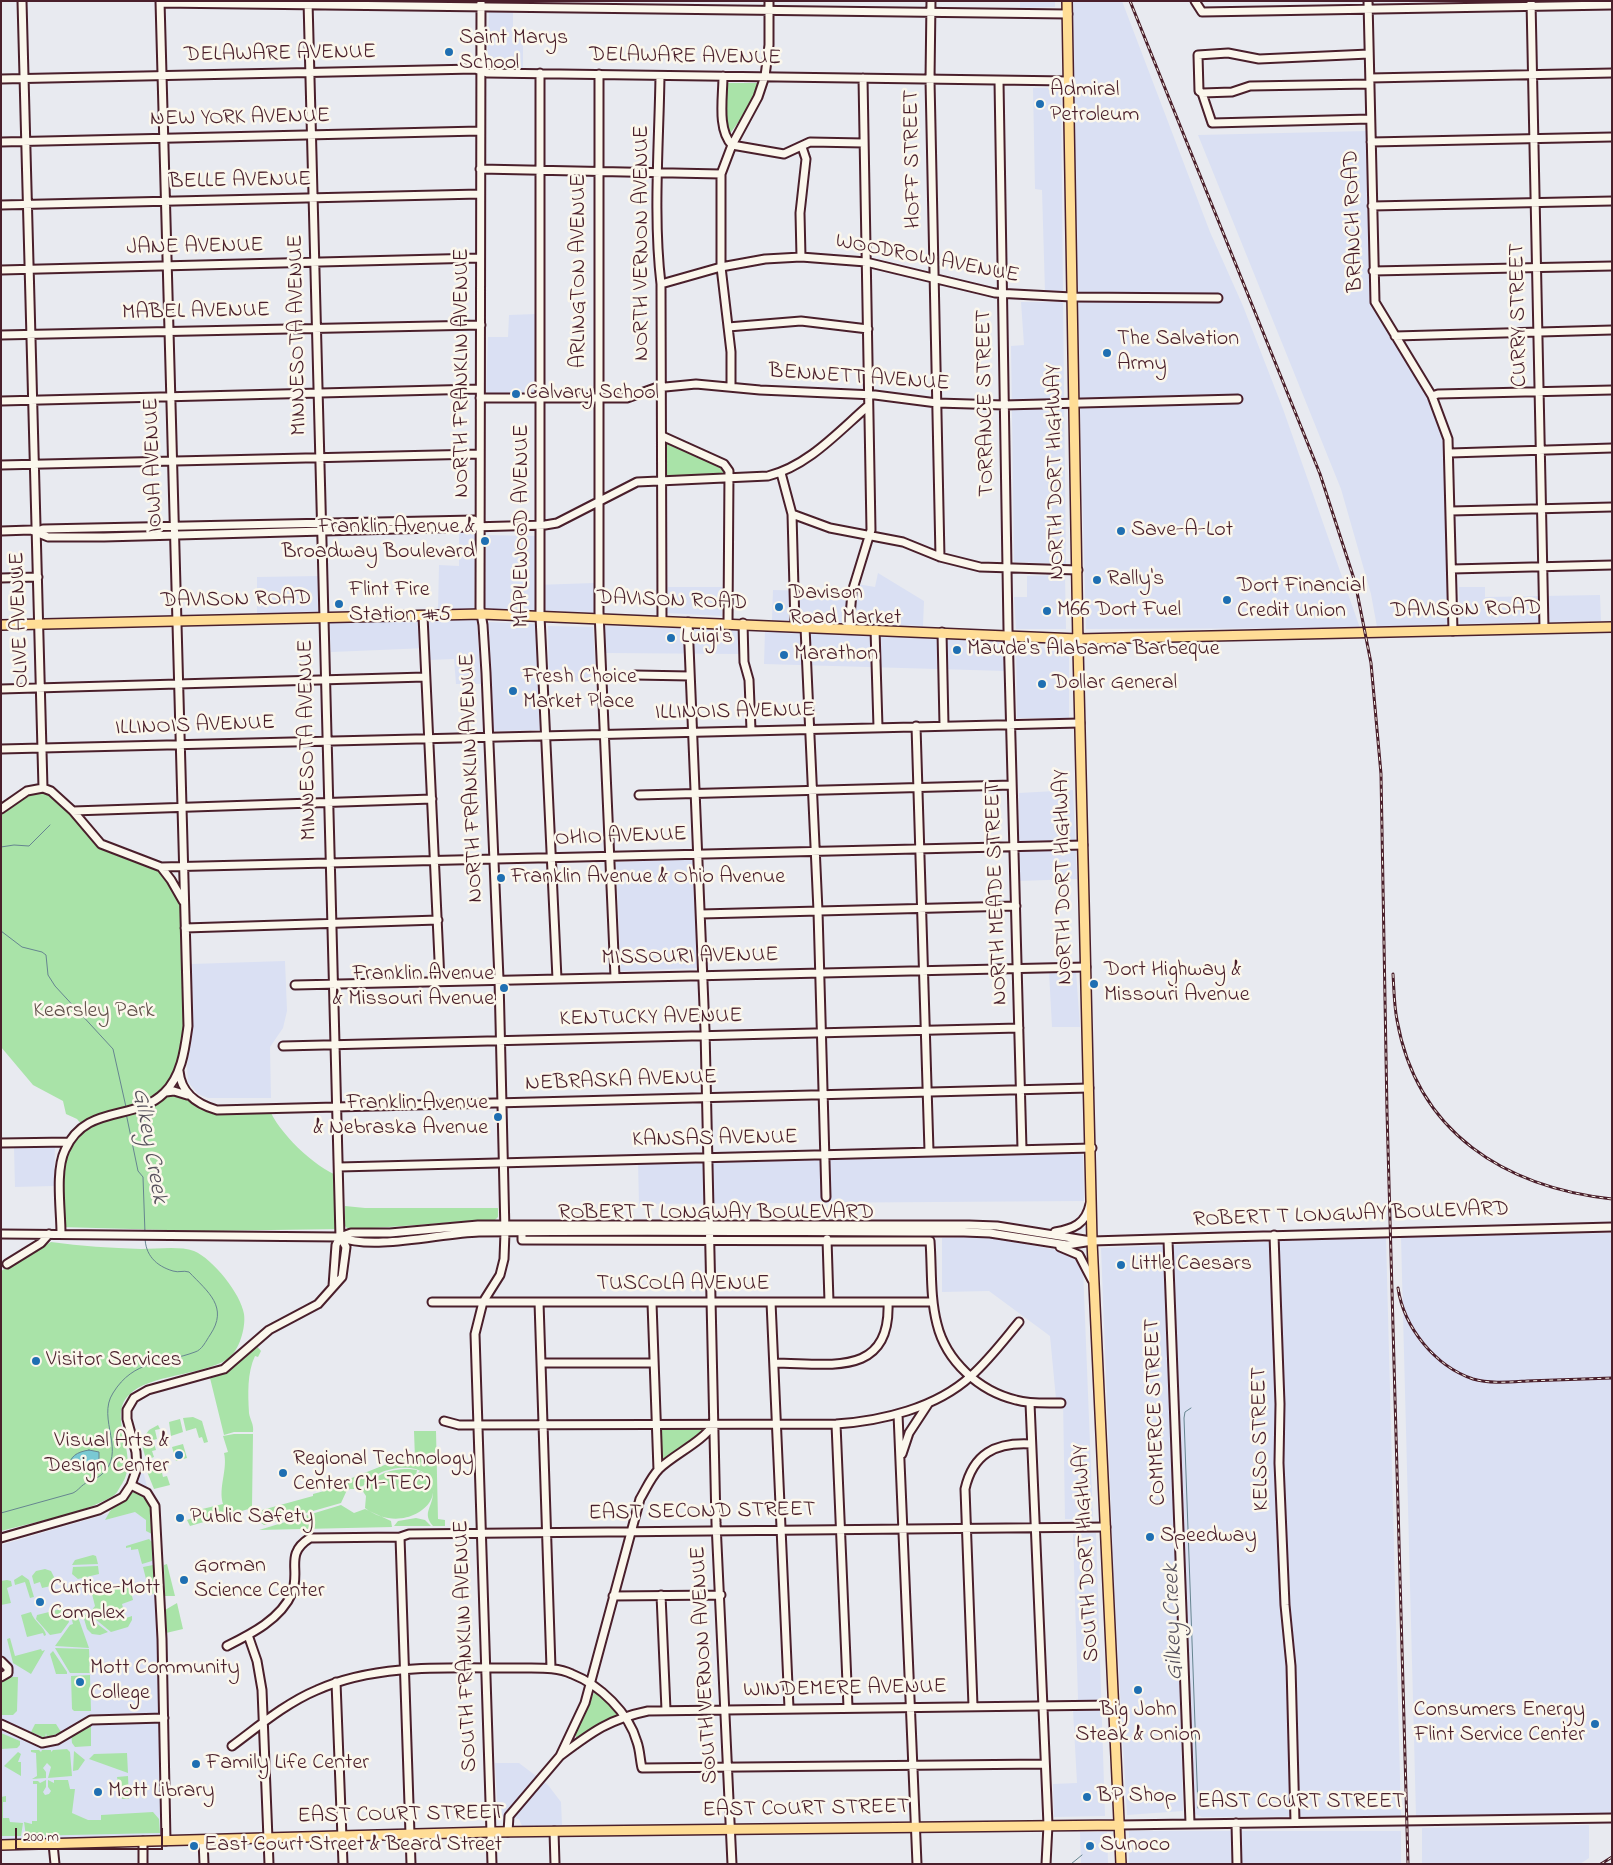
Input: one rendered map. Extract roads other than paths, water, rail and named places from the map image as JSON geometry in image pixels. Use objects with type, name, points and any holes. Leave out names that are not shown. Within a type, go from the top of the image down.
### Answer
[{"type":"main road","name":"NORTH DORT HIGHWAY","points":[[1067,1],[1078,639],[1092,1148],[1092,1241]]},
{"type":"main road","name":"DAVISON ROAD","points":[[1,626],[482,614],[662,620],[1078,639],[1612,627]]},
{"type":"main road","name":"SOUTH DORT HIGHWAY","points":[[1092,1241],[1121,1864]]},
{"type":"main road","name":"EAST COURT STREET","points":[[1,1845],[491,1832],[1120,1824]]},
{"type":"street","name":"OLIVE AVENUE","points":[[22,1],[43,788]]},
{"type":"street","points":[[731,387],[731,352],[721,267],[721,174],[732,145],[758,97],[765,76],[769,45],[769,1]]},
{"type":"street","name":"HOFF STREET","points":[[931,1],[930,80],[940,557]]},
{"type":"street","points":[[1195,1],[1202,12],[1368,5],[1612,5]]},
{"type":"street","points":[[160,2],[648,5],[769,11],[1068,14]]},
{"type":"street","name":"IOWA AVENUE","points":[[160,2],[188,1026],[179,1068]]},
{"type":"street","name":"MINNESOTA AVENUE","points":[[131,1485],[137,1462],[127,1414],[134,1398],[148,1390],[224,1369],[269,1330],[318,1304],[333,1286],[340,1282],[346,1261],[346,1247],[340,1237],[308,3]]},
{"type":"street","name":"NORTH FRANKLIN AVENUE","points":[[481,4],[480,608],[482,614],[499,980],[505,1228]]},
{"type":"street","name":"CURRY STREET","points":[[1531,4],[1544,628]]},
{"type":"street","name":"BRANCH ROAD","points":[[1368,5],[1375,302],[1432,396],[1448,439],[1450,452],[1453,630]]},
{"type":"street","points":[[1369,54],[1259,59],[1228,53],[1198,55],[1199,91],[1202,93],[1212,123],[1370,119]]},
{"type":"street","name":"DELAWARE AVENUE","points":[[1,79],[475,69],[487,73],[1069,81]]},
{"type":"street","points":[[1202,93],[1232,92],[1250,86],[1532,74],[1612,73]]},
{"type":"street","name":"MAPLEWOOD AVENUE","points":[[540,74],[540,616],[557,978]]},
{"type":"street","name":"ARLINGTON AVENUE","points":[[599,74],[599,618],[615,977]]},
{"type":"street","name":"NORTH VERNON AVENUE","points":[[660,76],[658,174],[661,284],[662,620]]},
{"type":"street","points":[[723,76],[723,122],[725,134],[732,145],[784,154],[810,142],[864,143]]},
{"type":"street","points":[[849,629],[852,592],[869,534],[871,503],[863,78]]},
{"type":"street","name":"TORRANCE STREET","points":[[999,81],[1008,636]]},
{"type":"street","name":"NEW YORK AVENUE","points":[[1,142],[480,132]]},
{"type":"street","points":[[1371,142],[1612,137]]},
{"type":"street","points":[[801,257],[800,213],[806,159],[802,147]]},
{"type":"street","points":[[480,169],[598,173],[721,174]]},
{"type":"street","name":"BELLE AVENUE","points":[[1,205],[480,194]]},
{"type":"street","points":[[1372,206],[1612,201]]},
{"type":"street","name":"WOODROW AVENUE","points":[[661,284],[721,267],[765,259],[801,257],[866,262],[983,292],[1002,294],[1072,298],[1218,298]]},
{"type":"street","name":"JANE AVENUE","points":[[1,270],[480,258]]},
{"type":"street","points":[[1373,271],[1612,266]]},
{"type":"street","points":[[728,327],[801,321],[868,329]]},
{"type":"street","name":"MABEL AVENUE","points":[[1,335],[481,325]]},
{"type":"street","points":[[1395,336],[1612,330]]},
{"type":"street","name":"BENNETT AVENUE","points":[[480,398],[626,398],[661,387],[696,384],[760,390],[868,395],[937,403],[1004,405],[1238,399]]},
{"type":"street","points":[[1,401],[480,389]]},
{"type":"street","points":[[1432,396],[1438,394],[1612,390]]},
{"type":"street","points":[[1,531],[36,532],[48,537],[104,537],[322,532],[558,523],[631,484],[662,480],[768,476],[781,473],[812,454],[868,406]]},
{"type":"street","points":[[662,436],[724,464],[728,471],[728,623]]},
{"type":"street","points":[[1450,452],[1612,448]]},
{"type":"street","points":[[1,465],[480,454]]},
{"type":"street","points":[[781,473],[792,514],[795,626]]},
{"type":"street","points":[[1451,511],[1612,507]]},
{"type":"street","points":[[792,514],[830,528],[903,542],[940,557],[980,567],[1078,570]]},
{"type":"street","points":[[36,532],[43,529],[474,520],[480,526]]},
{"type":"street","points":[[104,528],[104,537]]},
{"type":"street","points":[[1452,569],[1612,565]]},
{"type":"street","points":[[1,578],[38,577]]},
{"type":"street","points":[[423,616],[440,981]]},
{"type":"street","points":[[688,622],[701,914],[710,1228]]},
{"type":"street","points":[[743,624],[744,662],[749,680],[751,730]]},
{"type":"street","points":[[805,627],[818,911],[826,1197]]},
{"type":"street","points":[[875,629],[878,727]]},
{"type":"street","points":[[942,632],[944,725]]},
{"type":"street","name":"NORTH MEADE STREET","points":[[1008,636],[1022,1149]]},
{"type":"street","points":[[635,675],[690,676]]},
{"type":"street","points":[[1,689],[425,677]]},
{"type":"street","name":"ILLINOIS AVENUE","points":[[1,749],[1080,723]]},
{"type":"street","points":[[916,726],[928,1152]]},
{"type":"street","points":[[639,795],[1012,784]]},
{"type":"street","points":[[1,809],[21,794],[43,788],[51,791],[73,811],[101,844],[161,867],[171,880],[184,906]]},
{"type":"street","points":[[73,811],[432,799]]},
{"type":"street","name":"OHIO AVENUE","points":[[161,867],[919,847],[1083,845]]},
{"type":"street","points":[[701,914],[1016,906]]},
{"type":"street","points":[[185,928],[438,920]]},
{"type":"street","name":"MISSOURI AVENUE","points":[[295,985],[703,974],[1086,967]]},
{"type":"street","name":"KENTUCKY AVENUE","points":[[283,1046],[1019,1028]]},
{"type":"street","points":[[60,1234],[60,1162],[69,1142],[83,1126],[101,1117],[155,1101],[166,1092],[179,1068]]},
{"type":"street","points":[[179,1068],[180,1082],[190,1097]]},
{"type":"street","name":"NEBRASKA AVENUE","points":[[166,1092],[174,1091],[190,1097],[206,1107],[217,1110],[1089,1088]]},
{"type":"street","points":[[1,1143],[69,1142]]},
{"type":"street","name":"KANSAS AVENUE","points":[[338,1167],[1092,1148]]},
{"type":"street","points":[[1036,1233],[1073,1229],[1084,1218],[1092,1199]]},
{"type":"street","points":[[955,1225],[960,1232]]},
{"type":"street","name":"ROBERT T LONGWAY BOULEVARD","points":[[505,1228],[522,1232],[955,1225],[997,1226],[1036,1233],[1078,1237],[1092,1241]]},
{"type":"street","name":"ROBERT T LONGWAY BOULEVARD","points":[[1,1234],[340,1237],[351,1233],[505,1228],[710,1228],[990,1233],[1053,1243],[1076,1244],[1092,1241],[1168,1240],[1274,1235],[1612,1227]]},
{"type":"street","name":"SOUTH FRANKLIN AVENUE","points":[[492,1864],[475,1334],[483,1302],[500,1275],[504,1259],[505,1228]]},
{"type":"street","name":"SOUTH VERNON AVENUE","points":[[710,1228],[717,1531],[732,1864]]},
{"type":"street","points":[[522,1232],[522,1240],[827,1239],[930,1241],[933,1302],[938,1326],[946,1346],[970,1378],[999,1394],[1030,1403],[1061,1403]]},
{"type":"street","points":[[23,1234],[31,1241],[28,1252]]},
{"type":"street","points":[[7,1264],[41,1243],[49,1234]]},
{"type":"street","name":"KELSO STREET","points":[[1274,1235],[1280,1404],[1279,1463],[1285,1605],[1291,1666],[1296,1822]]},
{"type":"street","points":[[827,1239],[829,1302]]},
{"type":"street","name":"COMMERCE STREET","points":[[1168,1240],[1190,1823]]},
{"type":"street","points":[[1053,1243],[1079,1255],[1094,1284]]},
{"type":"street","name":"TUSCOLA AVENUE","points":[[432,1302],[933,1302]]},
{"type":"street","points":[[539,1302],[551,1668]]},
{"type":"street","points":[[772,1302],[789,1708]]},
{"type":"street","points":[[652,1303],[658,1470]]},
{"type":"street","points":[[774,1363],[842,1364],[869,1356],[881,1343],[888,1328],[888,1303]]},
{"type":"street","points":[[444,1421],[459,1425],[543,1423],[836,1424],[874,1420],[928,1404],[970,1378],[1019,1322]]},
{"type":"street","points":[[541,1363],[653,1363]]},
{"type":"street","points":[[1030,1403],[1048,1825],[1046,1864]]},
{"type":"street","points":[[900,1458],[909,1432],[928,1404]]},
{"type":"street","points":[[898,1414],[917,1864]]},
{"type":"street","points":[[508,1832],[509,1816],[560,1756],[585,1703],[629,1532],[640,1499],[658,1470],[707,1434],[714,1424]]},
{"type":"street","points":[[836,1424],[848,1707]]},
{"type":"street","points":[[973,1706],[965,1489],[969,1473],[977,1460],[990,1450],[1004,1445],[1031,1444]]},
{"type":"street","points":[[1,1538],[106,1508],[123,1497],[131,1485],[147,1493],[155,1506],[164,1718],[166,1841]]},
{"type":"street","name":"EAST SECOND STREET","points":[[248,1635],[276,1614],[291,1595],[295,1584],[294,1560],[300,1544],[310,1538],[546,1532],[1106,1527]]},
{"type":"street","points":[[400,1537],[411,1864]]},
{"type":"street","points":[[661,1595],[666,1710]]},
{"type":"street","points":[[613,1596],[721,1595]]},
{"type":"street","points":[[227,1646],[248,1635],[259,1671],[264,1723],[269,1864]]},
{"type":"street","points":[[1,1661],[8,1668],[8,1673],[1,1677]]},
{"type":"street","points":[[232,1746],[316,1690],[336,1682],[379,1672],[404,1670],[551,1668],[572,1673],[591,1683],[624,1716],[637,1741],[642,1768],[1045,1764]]},
{"type":"street","points":[[336,1682],[343,1864]]},
{"type":"street","name":"WINDEMERE AVENUE","points":[[560,1756],[604,1725],[624,1716],[666,1710],[1113,1705]]},
{"type":"street","points":[[1,1724],[21,1731],[42,1743],[57,1740],[92,1720],[164,1718]]},
{"type":"street","name":"EAST COURT STREET","points":[[1120,1824],[1612,1818]]},
{"type":"street","points":[[1236,1823],[1237,1864]]},
{"type":"street","points":[[554,1831],[555,1864]]},
{"type":"street","points":[[203,1840],[204,1864]]},
{"type":"street","points":[[143,1841],[144,1864]]},
{"type":"street","points":[[53,1844],[55,1864]]},
{"type":"water","points":[[89,1450],[99,1452],[99,1461],[89,1468],[72,1472],[69,1469],[69,1465],[74,1455]]},
{"type":"waterway","points":[[1,847],[14,845],[29,846],[50,825]]},
{"type":"waterway","name":"Gilkey Creek","points":[[1,931],[22,947],[42,952],[46,955],[48,975],[55,986],[113,1049],[126,1107]]},
{"type":"waterway","name":"Gilkey Creek","points":[[126,1113],[138,1171],[143,1177],[145,1233]]},
{"type":"waterway","name":"Gilkey Creek","points":[[1,1513],[73,1493],[101,1475],[109,1466],[112,1457],[108,1414],[109,1403],[121,1382],[140,1368],[197,1351],[204,1345],[210,1335],[217,1316],[214,1300],[189,1272],[173,1271],[157,1263],[149,1254],[145,1237]]},
{"type":"waterway","name":"Gilkey Creek","points":[[1191,1408],[1185,1412],[1184,1418],[1198,1808]]},
{"type":"waterway","name":"Gilkey Creek","points":[[1071,1864],[1082,1855]]},
{"type":"railway","points":[[1130,1],[1320,474],[1355,582],[1371,663],[1381,774],[1387,1112],[1408,1864]]},
{"type":"railway","points":[[1393,974],[1397,1020],[1408,1060],[1424,1094],[1446,1123],[1472,1147],[1502,1167],[1536,1182],[1573,1192],[1612,1199]]},
{"type":"railway","points":[[1398,1288],[1401,1303],[1407,1317],[1414,1331],[1424,1344],[1446,1365],[1473,1379],[1486,1382],[1500,1382],[1612,1378]]},
{"type":"railway","points":[[1601,1864],[1612,1857]]},
{"type":"place","name":"Saint Marys School","points":[[449,52]]},
{"type":"place","name":"Admiral Petroleum","points":[[1040,104]]},
{"type":"place","name":"The Salvation Army","points":[[1107,353]]},
{"type":"place","name":"Calvary School","points":[[516,394]]},
{"type":"place","name":"Save-A-Lot","points":[[1121,531]]},
{"type":"place","name":"Franklin Avenue & Broadway Boulevard","points":[[485,541]]},
{"type":"place","name":"Rally's","points":[[1097,580]]},
{"type":"place","name":"Dort Financial Credit Union","points":[[1227,600]]},
{"type":"place","name":"Flint Fire Station #5","points":[[339,604]]},
{"type":"place","name":"Davison Road Market","points":[[779,607]]},
{"type":"place","name":"M66 Dort Fuel","points":[[1047,611]]},
{"type":"place","name":"Luigi's","points":[[671,638]]},
{"type":"place","name":"Maude's Alabama Barbeque","points":[[957,650]]},
{"type":"place","name":"Marathon","points":[[784,655]]},
{"type":"place","name":"Dollar General","points":[[1042,684]]},
{"type":"place","name":"Fresh Choice Market Place","points":[[513,691]]},
{"type":"place","name":"Franklin Avenue & Ohio Avenue","points":[[501,878]]},
{"type":"place","name":"Dort Highway & Missouri Avenue","points":[[1094,984]]},
{"type":"place","name":"Franklin Avenue & Missouri Avenue","points":[[504,988]]},
{"type":"place","name":"Franklin Avenue & Nebraska Avenue","points":[[498,1117]]},
{"type":"place","name":"Little Caesars","points":[[1121,1265]]},
{"type":"place","name":"Visitor Services","points":[[36,1361]]},
{"type":"place","name":"Visual Arts & Design Center","points":[[179,1455]]},
{"type":"place","name":"Regional Technology Center (M-TEC)","points":[[283,1473]]},
{"type":"place","name":"Public Safety","points":[[180,1518]]},
{"type":"place","name":"Speedway","points":[[1150,1537]]},
{"type":"place","name":"Gorman Science Center","points":[[184,1580]]},
{"type":"place","name":"Curtice-Mott Complex","points":[[40,1602]]},
{"type":"place","name":"Mott Community College","points":[[80,1682]]},
{"type":"place","name":"Big John Steak & Onion","points":[[1138,1690]]},
{"type":"place","name":"Consumers Energy Flint Service Center","points":[[1595,1724]]},
{"type":"place","name":"Family Life Center","points":[[196,1764]]},
{"type":"place","name":"Mott Library","points":[[98,1792]]},
{"type":"place","name":"BP Shop","points":[[1087,1797]]},
{"type":"place","name":"East Court Street & Beard Street","points":[[194,1846]]},
{"type":"place","name":"Sunoco","points":[[1090,1846]]},
{"type":"park label","name":"Kearsley Park","points":[[94,1012]]}]
